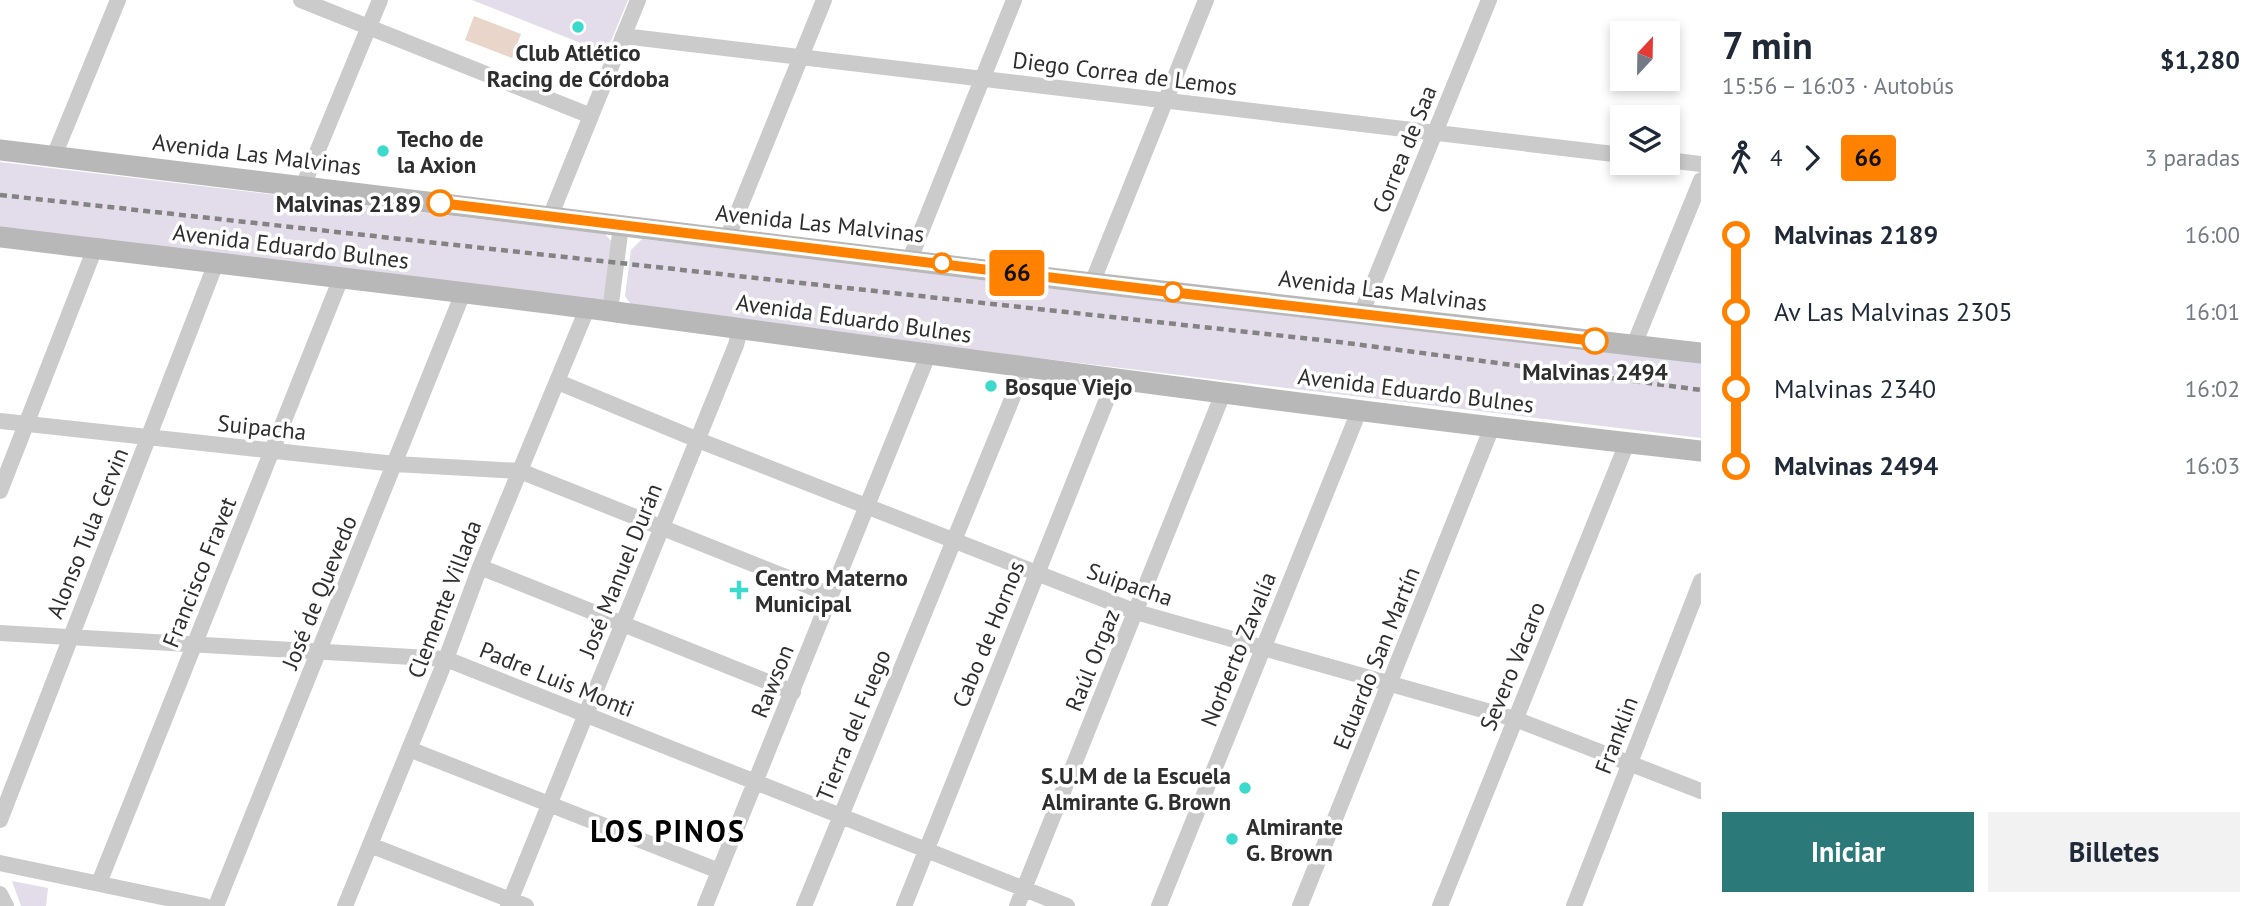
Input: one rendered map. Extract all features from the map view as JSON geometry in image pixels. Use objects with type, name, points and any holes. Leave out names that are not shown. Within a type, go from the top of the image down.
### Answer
[{"type":"main road","name":"Avenida Las Malvinas","points":[[0,150],[1091,283],[1701,353]]},
{"type":"main road","name":"Avenida Eduardo Bulnes","points":[[0,237],[610,311],[1356,410],[1701,451]]},
{"type":"street","points":[[54,156],[118,0]]},
{"type":"street","points":[[301,0],[591,116]]},
{"type":"street","points":[[303,186],[380,0]]},
{"type":"street","points":[[550,217],[638,0]]},
{"type":"street","points":[[727,239],[824,0]]},
{"type":"street","points":[[909,259],[1014,0]]},
{"type":"street","points":[[1091,283],[1206,0]]},
{"type":"street","name":"Correa de Saa","points":[[1361,314],[1489,0]]},
{"type":"street","name":"Diego Correa de Lemos","points":[[623,36],[1610,154]]},
{"type":"street","points":[[1680,161],[1701,164]]},
{"type":"street","points":[[1634,345],[1701,180]]},
{"type":"street","points":[[610,311],[621,226]]},
{"type":"street","points":[[0,491],[94,248]]},
{"type":"street","name":"Alonso Tula Cervin","points":[[0,820],[216,263]]},
{"type":"street","name":"Francisco Fravet","points":[[99,883],[341,278]]},
{"type":"street","name":"José de Quevedo","points":[[216,906],[463,293]]},
{"type":"street","name":"Clemente Villada","points":[[345,906],[446,659],[480,566],[587,309]]},
{"type":"street","name":"José Manuel Durán","points":[[509,903],[698,440],[740,329]]},
{"type":"street","name":"Rawson","points":[[705,906],[928,355]]},
{"type":"street","name":"Tierra del Fuego","points":[[804,906],[1023,367]]},
{"type":"street","name":"Cabo de Hornos","points":[[904,906],[1115,379]]},
{"type":"street","name":"Suipacha","points":[[558,382],[698,440],[1136,612],[1515,719],[1701,791]]},
{"type":"street","name":"Raúl Orgaz","points":[[1017,906],[1224,391]]},
{"type":"street","name":"Norberto Zavalía","points":[[1159,906],[1355,421],[1356,410]]},
{"type":"street","name":"Suipacha","points":[[0,421],[395,464],[520,471],[831,595]]},
{"type":"street","name":"Eduardo San Martín","points":[[1300,906],[1493,427]]},
{"type":"street","name":"Severo Vacaro","points":[[1440,906],[1627,443]]},
{"type":"street","points":[[480,566],[793,692]]},
{"type":"street","name":"Franklin","points":[[1574,906],[1701,581]]},
{"type":"street","name":"Padre Luis Monti","points":[[0,632],[446,659],[1067,906]]},
{"type":"street","points":[[409,749],[719,871]]},
{"type":"street","points":[[370,845],[509,903],[526,906]]},
{"type":"street","points":[[0,863],[205,906]]},
{"type":"street","points":[[0,894],[6,906]]},
{"type":"shaded area","name":"Club Atlético Racing de Córdoba","points":[[472,0],[628,0],[606,53]]},
{"type":"shaded area","points":[[474,16],[521,34],[512,58],[465,40]]},
{"type":"shaded area","points":[[0,162],[605,234],[614,244],[607,298],[589,305],[0,234]]},
{"type":"shaded area","points":[[642,239],[1701,362],[1701,438],[634,309],[625,296],[631,250]]},
{"type":"shaded area","points":[[12,881],[48,888],[46,906],[21,906]]},
{"type":"railway","points":[[0,195],[1339,342],[1701,390]]},
{"type":"bus line","name":"66","points":[[440,203],[1595,341]]},
{"type":"place","name":"Club Atlético Racing de Córdoba","points":[[578,27]]},
{"type":"place","name":"Techo de la Axion","points":[[383,151]]},
{"type":"place","name":"Malvinas 2189","points":[[440,203]]},
{"type":"place","name":"Malvinas 2494","points":[[1595,341]]},
{"type":"place","name":"Bosque Viejo","points":[[991,386]]},
{"type":"place","name":"Centro Materno Municipal","points":[[739,590]]},
{"type":"place","name":"S.U.M de la Escuela Almirante G. Brown","points":[[1245,788]]},
{"type":"place","name":"Almirante G. Brown","points":[[1232,839]]},
{"type":"district","name":"LOS PINOS","points":[[668,830]]}]
